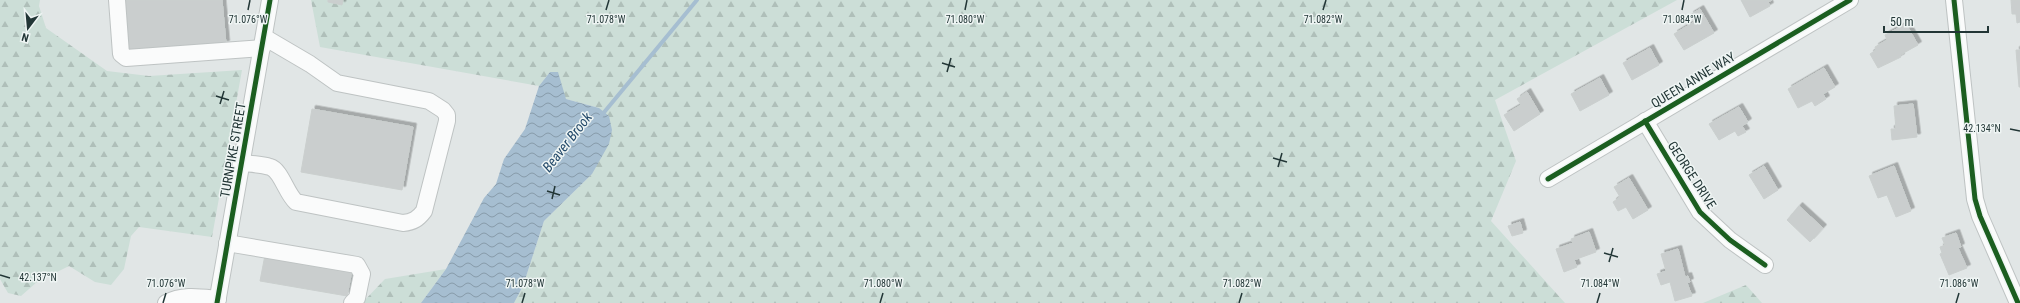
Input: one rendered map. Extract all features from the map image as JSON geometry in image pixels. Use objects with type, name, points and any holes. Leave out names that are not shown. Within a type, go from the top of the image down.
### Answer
[{"type":"street","points":[[117,0],[121,54],[126,58],[263,43],[310,64],[337,82],[429,101],[443,110],[447,115],[447,121],[424,211],[420,216],[410,222],[403,223],[296,202],[290,196],[275,170],[270,167],[242,163]]},
{"type":"street","name":"TURNPIKE STREET","points":[[217,301],[270,0]]},
{"type":"street","name":"QUEEN ANNE WAY","points":[[1548,179],[1850,0]]},
{"type":"street","points":[[1954,0],[1973,184],[1980,216],[2018,303]]},
{"type":"street","name":"GEORGE DRIVE","points":[[1645,121],[1700,212],[1730,240],[1764,265]]},
{"type":"street","points":[[227,243],[357,265],[362,274],[357,298],[352,303]]},
{"type":"street","points":[[166,303],[175,298],[189,296],[217,301]]},
{"type":"green space","points":[[0,0],[40,0],[39,6],[46,28],[107,71],[149,76],[242,70],[212,237],[139,227],[131,236],[124,269],[111,285],[95,282],[69,266],[37,282],[21,296],[8,293],[0,279]]},
{"type":"green space","points":[[311,0],[1677,0],[1495,100],[1516,161],[1491,221],[1565,303],[514,303],[523,286],[544,221],[592,174],[599,108],[566,99],[550,72],[539,86],[320,47]]},
{"type":"green space","points":[[446,269],[421,303],[362,303],[385,279]]},
{"type":"green space","points":[[1746,285],[1762,303],[1703,303]]},
{"type":"water","points":[[550,72],[558,72],[566,99],[599,108],[609,116],[612,130],[609,144],[592,174],[544,221],[523,286],[514,303],[421,303],[446,269],[484,198],[496,184],[504,159],[525,129],[539,86]]},
{"type":"building","points":[[120,0],[222,0],[226,44],[124,52]]},
{"type":"building","points":[[328,0],[343,0],[342,5],[328,2]]},
{"type":"building","points":[[1741,0],[1772,0],[1768,2],[1770,6],[1750,17]]},
{"type":"building","points":[[2011,0],[2020,0],[2020,22],[2017,23],[2016,14],[2012,14]]},
{"type":"building","points":[[1700,9],[1714,33],[1684,50],[1674,34],[1694,22],[1690,15]]},
{"type":"building","points":[[1906,24],[1918,45],[1900,55],[1901,57],[1878,68],[1870,54],[1876,50],[1875,47],[1887,40],[1885,35]]},
{"type":"building","points":[[1650,48],[1659,65],[1632,80],[1623,63]]},
{"type":"building","points":[[2016,50],[2020,50],[2020,87],[2019,87]]},
{"type":"building","points":[[1824,68],[1835,87],[1823,94],[1826,99],[1815,106],[1812,101],[1798,108],[1788,89]]},
{"type":"building","points":[[1600,78],[1609,95],[1580,111],[1571,94]]},
{"type":"building","points":[[1527,92],[1540,114],[1514,131],[1504,115],[1521,105],[1517,99]]},
{"type":"building","points":[[1913,104],[1917,137],[1892,140],[1891,129],[1896,129],[1894,106]]},
{"type":"building","points":[[1739,107],[1748,122],[1742,126],[1746,132],[1738,136],[1735,131],[1719,140],[1709,124]]},
{"type":"building","points":[[312,109],[413,127],[402,190],[301,172]]},
{"type":"building","points":[[1764,166],[1778,190],[1764,199],[1749,175]]},
{"type":"building","points":[[1894,166],[1911,211],[1896,217],[1887,195],[1878,198],[1869,176]]},
{"type":"building","points":[[1629,178],[1648,210],[1633,219],[1626,207],[1618,211],[1613,202],[1620,197],[1614,187]]},
{"type":"building","points":[[1799,206],[1823,228],[1810,242],[1787,220]]},
{"type":"building","points":[[1520,222],[1523,233],[1512,236],[1508,226]]},
{"type":"building","points":[[1589,232],[1596,252],[1574,260],[1577,267],[1564,272],[1556,249],[1573,243],[1571,239]]},
{"type":"building","points":[[1956,233],[1961,247],[1958,248],[1967,268],[1949,275],[1940,254],[1942,253],[1940,247],[1945,245],[1942,238]]},
{"type":"building","points":[[1678,249],[1685,277],[1688,276],[1690,282],[1687,283],[1692,296],[1675,301],[1670,282],[1661,285],[1657,274],[1666,271],[1661,254]]},
{"type":"building","points":[[265,255],[352,270],[347,296],[260,281]]},
{"type":"waterway","name":"Beaver Brook","points":[[601,116],[697,0]]},
{"type":"cycle path","points":[[217,303],[270,0]]},
{"type":"cycle path","points":[[1548,179],[1850,0]]},
{"type":"cycle path","points":[[1954,0],[1975,199],[1980,216],[2018,303]]},
{"type":"cycle path","points":[[1645,121],[1700,212],[1730,240],[1765,265]]}]
